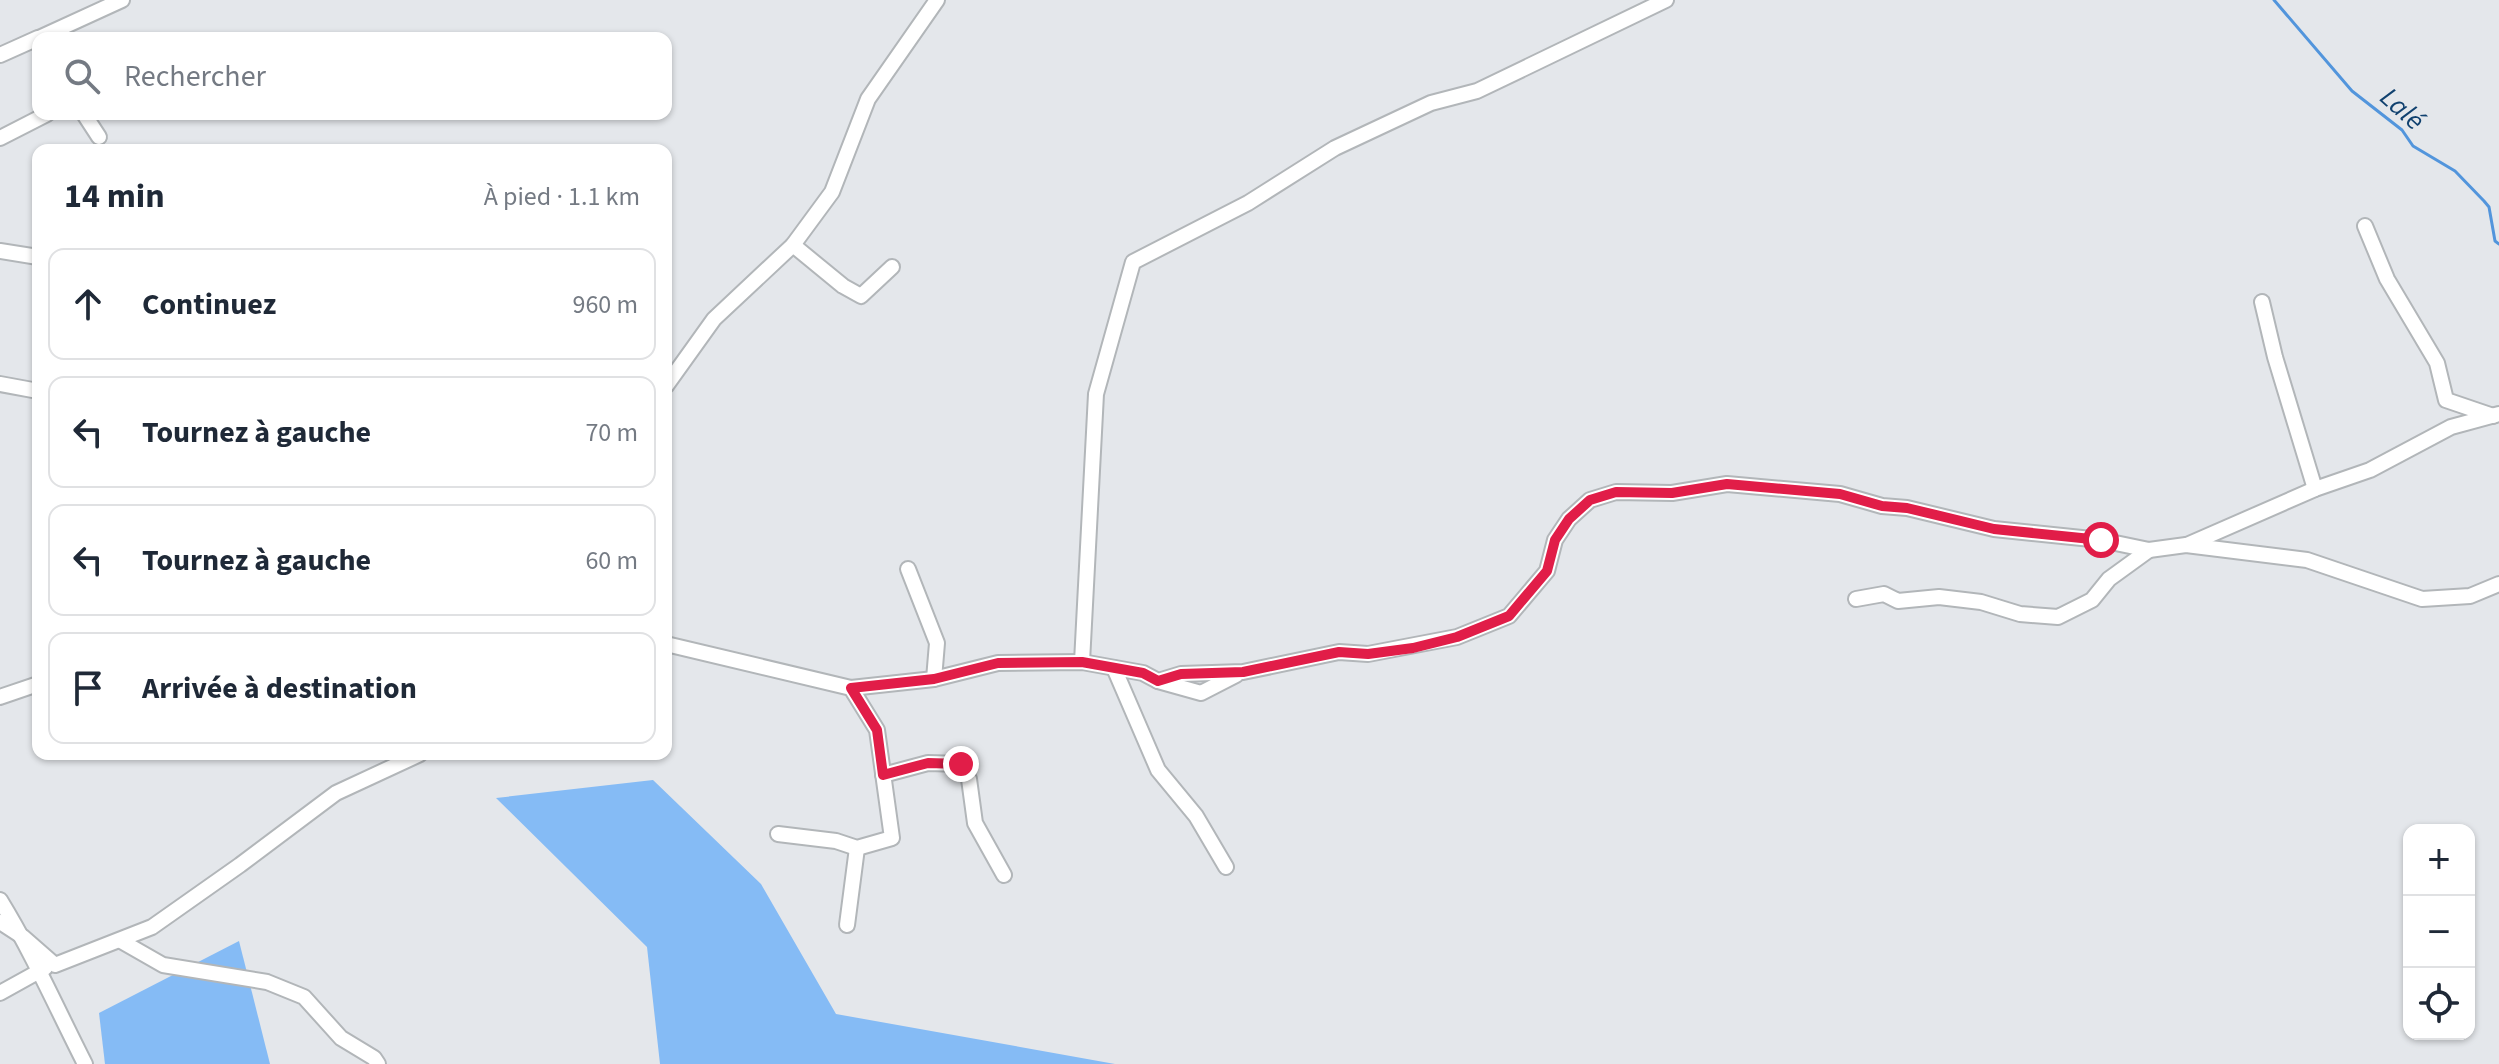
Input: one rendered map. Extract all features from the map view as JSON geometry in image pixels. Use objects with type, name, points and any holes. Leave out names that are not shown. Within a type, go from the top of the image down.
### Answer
[{"type":"street","points":[[51,32],[122,0]]},
{"type":"street","points":[[672,378],[714,319],[793,245],[832,192],[868,99],[937,0]]},
{"type":"street","points":[[1082,662],[1096,394],[1133,262],[1248,203],[1335,148],[1431,103],[1477,91],[1666,0]]},
{"type":"street","points":[[0,55],[32,41]]},
{"type":"street","points":[[0,138],[35,120]]},
{"type":"street","points":[[88,120],[99,137]]},
{"type":"street","points":[[2365,226],[2387,279],[2437,363],[2446,400],[2496,415]]},
{"type":"street","points":[[793,245],[843,286],[861,296],[892,267]]},
{"type":"street","points":[[0,251],[32,256]]},
{"type":"street","points":[[2262,302],[2275,357],[2315,489]]},
{"type":"street","points":[[0,384],[32,390]]},
{"type":"street","points":[[2186,545],[2315,489],[2370,470],[2451,427],[2496,415]]},
{"type":"street","points":[[672,645],[851,688],[934,679],[998,663],[1082,662],[1143,673],[1158,681],[1181,674],[1243,672],[1339,652],[1368,654],[1413,648],[1457,637],[1509,616],[1547,571],[1555,540],[1569,519],[1590,500],[1616,492],[1672,493],[1727,484],[1840,494],[1994,529],[2101,540],[2149,550],[2186,545],[2307,560],[2422,599],[2470,596],[2499,584]]},
{"type":"street","points":[[1856,599],[1884,594],[1898,601],[1939,597],[1981,602],[2020,614],[2058,617],[2092,600],[2109,579],[2149,550]]},
{"type":"street","points":[[908,569],[937,643],[934,679]]},
{"type":"street","points":[[1114,668],[1158,770],[1196,816],[1226,867]]},
{"type":"street","points":[[0,697],[32,686]]},
{"type":"street","points":[[778,834],[836,841],[857,848],[892,838],[877,730],[851,688]]},
{"type":"street","points":[[0,993],[37,971],[152,927],[336,793],[407,760]]},
{"type":"street","points":[[883,775],[928,763],[961,764],[969,779],[975,823],[1004,875]]},
{"type":"street","points":[[847,925],[857,848]]},
{"type":"street","points":[[0,900],[23,937],[85,1064]]},
{"type":"street","points":[[0,922],[55,965]]},
{"type":"street","points":[[121,941],[163,965],[267,982],[304,997],[341,1038],[374,1058],[378,1064]]},
{"type":"shaded area","points":[[653,780],[761,884],[836,1014],[1115,1064],[660,1064],[647,947],[496,798]]},
{"type":"shaded area","points":[[239,941],[270,1064],[105,1064],[99,1013]]},
{"type":"waterway","name":"Lalé","points":[[2274,0],[2352,91],[2402,130],[2413,146],[2455,171],[2484,201],[2489,207],[2495,241],[2499,244]]},
{"type":"route","points":[[961,764],[928,763],[883,775],[877,730],[851,688],[934,679],[998,663],[1082,662],[1143,673],[1158,681],[1181,674],[1243,672],[1339,652],[1368,654],[1413,648],[1457,637],[1509,616],[1547,571],[1555,540],[1569,519],[1590,500],[1616,492],[1672,493],[1727,484],[1840,494],[1994,529],[2101,540]]}]
